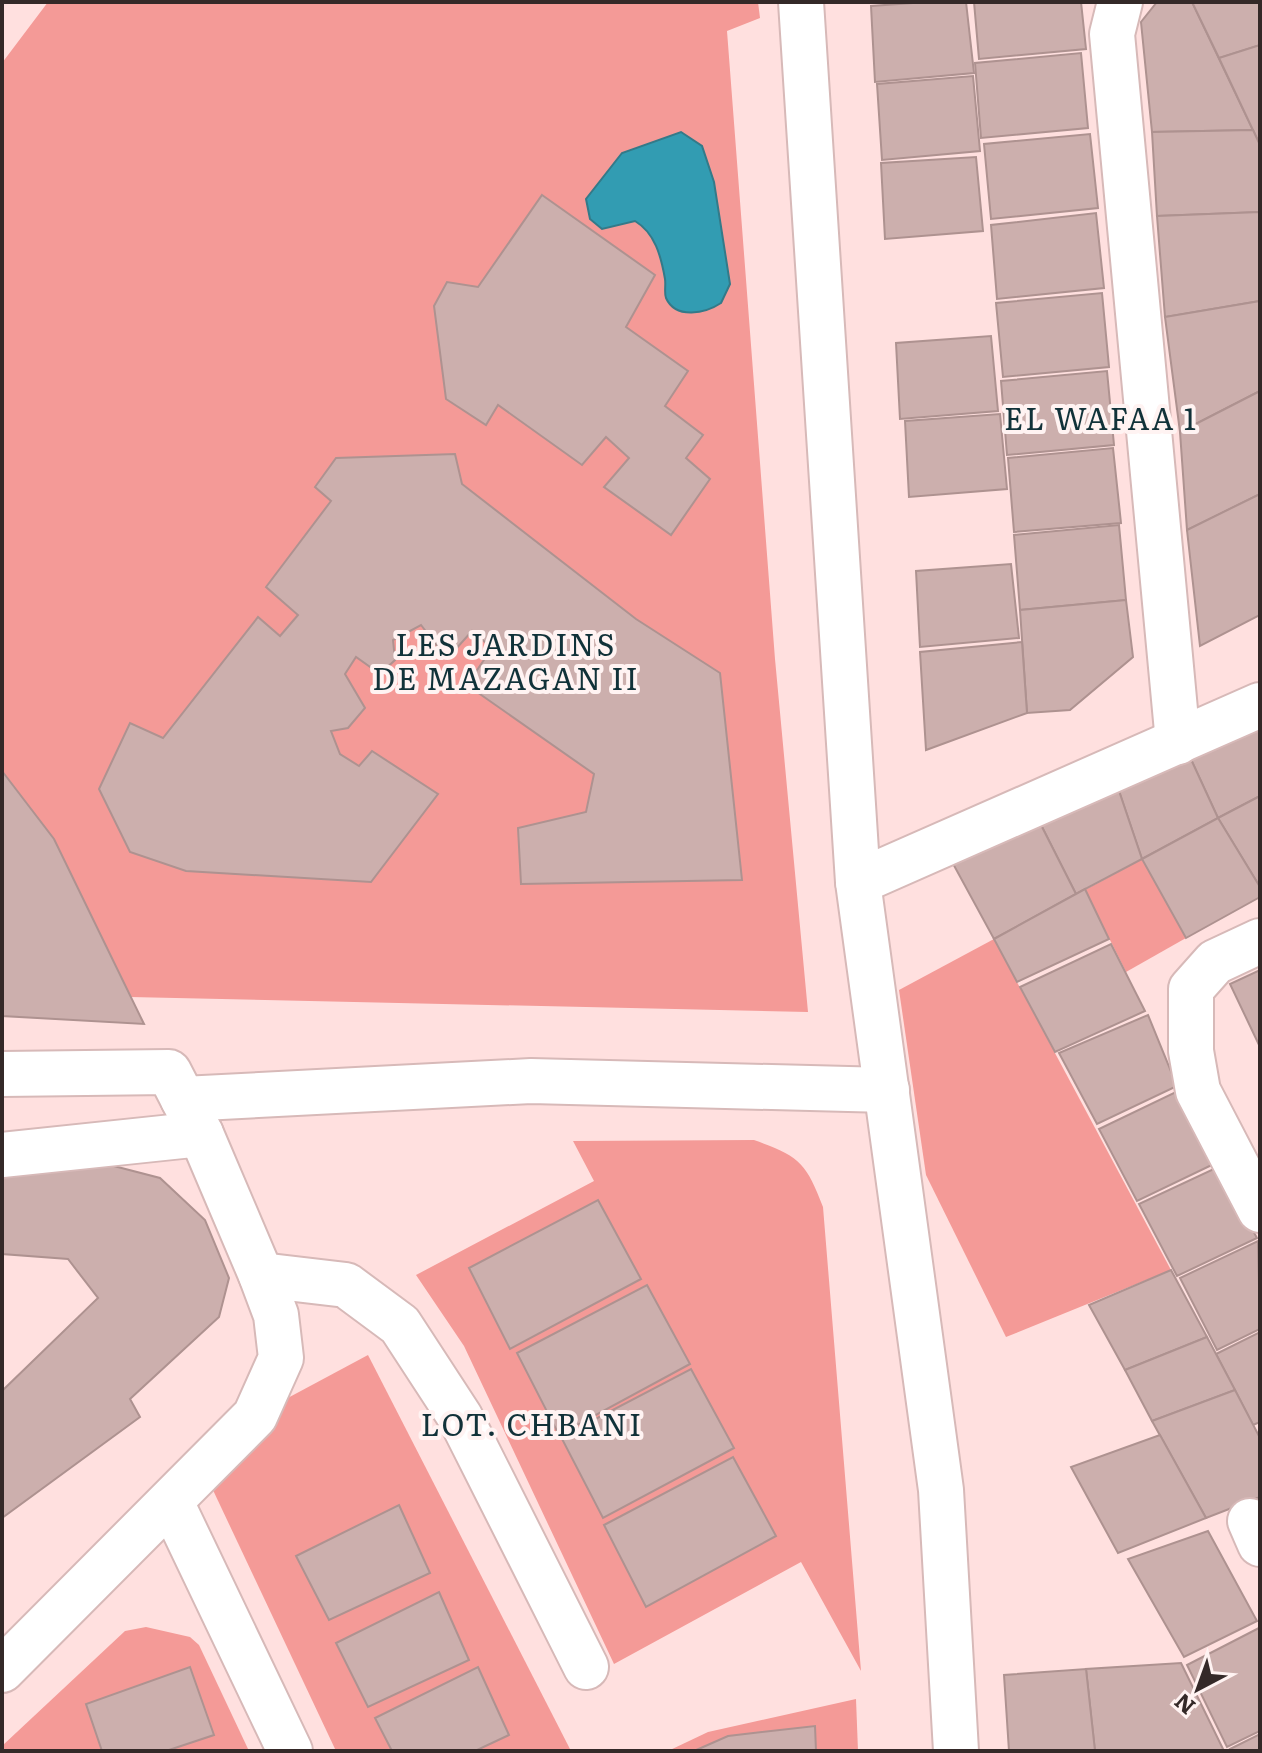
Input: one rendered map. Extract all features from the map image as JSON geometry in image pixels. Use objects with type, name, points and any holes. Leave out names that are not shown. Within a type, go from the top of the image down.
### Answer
[{"type":"street","points":[[801,2],[858,882],[941,1490],[956,1751]]},
{"type":"street","points":[[1120,2],[1112,34],[1178,742]]},
{"type":"street","points":[[858,882],[1260,705]]},
{"type":"street","points":[[1260,941],[1215,962],[1191,989],[1191,1051],[1198,1091],[1260,1210]]},
{"type":"street","points":[[2,1074],[169,1072],[261,1275],[276,1315],[281,1358],[255,1416],[2,1670]]},
{"type":"street","points":[[2,1155],[192,1117],[531,1081],[887,1090]]},
{"type":"street","points":[[261,1275],[346,1285],[400,1325],[460,1417],[586,1667]]},
{"type":"street","points":[[171,1502],[290,1751]]},
{"type":"shaded area","points":[[48,2],[758,2],[760,18],[727,31],[775,659],[808,1012],[130,997],[54,839],[2,771],[2,63]]},
{"type":"shaded area","points":[[1142,859],[1186,938],[1126,972],[1085,890]]},
{"type":"shaded area","points":[[994,939],[1171,1270],[1006,1337],[926,1175],[899,990]]},
{"type":"shaded area","points":[[754,1140],[791,1156],[799,1163],[806,1170],[823,1207],[861,1671],[801,1562],[614,1664],[464,1346],[416,1275],[594,1181],[573,1141]]},
{"type":"shaded area","points":[[368,1355],[571,1751],[336,1751],[212,1488],[284,1400]]},
{"type":"shaded area","points":[[146,1627],[190,1637],[199,1645],[249,1751],[2,1751],[2,1746],[125,1631]]},
{"type":"shaded area","points":[[856,1699],[858,1751],[668,1751],[708,1732]]},
{"type":"water","points":[[681,132],[702,146],[714,182],[730,284],[721,303],[700,312],[684,312],[671,305],[666,298],[665,279],[656,246],[642,226],[635,221],[602,229],[590,219],[586,199],[622,153]]},
{"type":"building","points":[[966,2],[974,73],[875,82],[871,6]]},
{"type":"building","points":[[974,2],[1081,2],[1086,49],[979,59]]},
{"type":"building","points":[[1157,2],[1192,2],[1253,130],[1152,132],[1141,22]]},
{"type":"building","points":[[1192,2],[1260,2],[1260,45],[1219,58]]},
{"type":"building","points":[[1260,45],[1260,145],[1219,58]]},
{"type":"building","points":[[1081,53],[1088,128],[981,138],[975,63]]},
{"type":"building","points":[[973,76],[980,151],[882,160],[877,84]]},
{"type":"building","points":[[1253,130],[1260,145],[1260,212],[1157,216],[1152,132]]},
{"type":"building","points":[[1090,134],[1098,208],[991,219],[984,144]]},
{"type":"building","points":[[976,157],[983,231],[885,239],[881,163]]},
{"type":"building","points":[[542,195],[655,275],[626,327],[688,371],[665,406],[703,435],[686,458],[710,479],[671,535],[604,487],[629,458],[606,437],[582,465],[498,405],[486,425],[446,399],[434,306],[447,282],[478,287]]},
{"type":"building","points":[[1260,212],[1260,301],[1165,317],[1157,216]]},
{"type":"building","points":[[1096,213],[1104,288],[997,299],[991,225]]},
{"type":"building","points":[[1102,293],[1109,367],[1003,377],[996,303]]},
{"type":"building","points":[[1260,301],[1260,391],[1180,432],[1165,317]]},
{"type":"building","points":[[991,336],[998,411],[900,419],[896,343]]},
{"type":"building","points":[[1107,371],[1114,445],[1007,455],[1001,381]]},
{"type":"building","points":[[1260,391],[1260,494],[1187,530],[1180,432]]},
{"type":"building","points":[[1000,414],[1007,489],[909,497],[905,421]]},
{"type":"building","points":[[1113,448],[1121,523],[1014,532],[1008,458]]},
{"type":"building","points":[[455,454],[462,484],[636,619],[720,673],[742,880],[521,884],[518,828],[586,812],[594,774],[467,685],[492,648],[472,631],[447,659],[421,625],[393,640],[395,660],[380,674],[356,657],[345,674],[365,708],[348,728],[331,731],[340,754],[359,766],[372,751],[438,794],[371,882],[186,871],[130,852],[99,789],[130,723],[163,738],[258,617],[280,636],[298,615],[266,587],[331,501],[315,487],[336,458]]},
{"type":"building","points":[[1260,494],[1260,615],[1200,646],[1187,530]]},
{"type":"building","points":[[1119,525],[1126,600],[1020,610],[1014,535]]},
{"type":"building","points":[[1011,564],[1019,638],[920,647],[916,571]]},
{"type":"building","points":[[1126,600],[1133,657],[1070,710],[1027,713],[1020,610]]},
{"type":"building","points":[[1022,642],[1027,713],[926,750],[920,652]]},
{"type":"building","points":[[1260,725],[1260,796],[1218,818],[1189,755]]},
{"type":"building","points":[[1189,755],[1218,818],[1142,859],[1117,785]]},
{"type":"building","points":[[2,771],[54,839],[144,1024],[2,1016]]},
{"type":"building","points":[[1117,785],[1142,859],[1076,894],[1039,821]]},
{"type":"building","points":[[1260,796],[1260,887],[1218,818]]},
{"type":"building","points":[[1218,818],[1260,887],[1260,897],[1186,938],[1142,859]]},
{"type":"building","points":[[1039,821],[1076,894],[994,939],[951,860]]},
{"type":"building","points":[[1085,889],[1109,939],[1017,982],[994,939]]},
{"type":"building","points":[[1111,944],[1145,1011],[1055,1052],[1020,987]]},
{"type":"building","points":[[1260,970],[1260,1047],[1230,984]]},
{"type":"building","points":[[1148,1015],[1177,1086],[1097,1124],[1059,1053]]},
{"type":"building","points":[[1178,1091],[1218,1162],[1137,1201],[1099,1129]]},
{"type":"building","points":[[110,1165],[160,1178],[205,1220],[229,1278],[219,1317],[130,1399],[140,1417],[2,1518],[2,1391],[98,1298],[68,1259],[2,1254],[2,1172]]},
{"type":"building","points":[[1218,1167],[1257,1238],[1177,1276],[1139,1204]]},
{"type":"building","points":[[598,1200],[641,1279],[510,1349],[469,1268]]},
{"type":"building","points":[[1258,1241],[1260,1329],[1217,1350],[1180,1278]]},
{"type":"building","points":[[1171,1270],[1207,1337],[1125,1370],[1089,1305]]},
{"type":"building","points":[[647,1285],[690,1364],[559,1435],[517,1353]]},
{"type":"building","points":[[1260,1332],[1260,1422],[1253,1425],[1216,1354]]},
{"type":"building","points":[[1207,1337],[1235,1390],[1152,1421],[1125,1370]]},
{"type":"building","points":[[691,1369],[734,1448],[603,1518],[561,1437]]},
{"type":"building","points":[[1235,1390],[1260,1438],[1260,1497],[1206,1518],[1152,1421]]},
{"type":"building","points":[[1160,1435],[1206,1518],[1118,1553],[1071,1467]]},
{"type":"building","points":[[733,1457],[776,1536],[646,1607],[604,1525]]},
{"type":"building","points":[[399,1505],[430,1573],[329,1620],[296,1556]]},
{"type":"building","points":[[1208,1531],[1257,1621],[1184,1657],[1128,1559]]},
{"type":"building","points":[[439,1592],[469,1660],[368,1707],[336,1643]]},
{"type":"building","points":[[1259,1628],[1260,1731],[1227,1747],[1187,1665]]},
{"type":"building","points":[[1181,1663],[1224,1751],[1095,1751],[1086,1669]]},
{"type":"building","points":[[190,1667],[214,1735],[166,1751],[102,1751],[86,1704]]},
{"type":"building","points":[[478,1667],[509,1735],[475,1751],[392,1751],[375,1718]]},
{"type":"building","points":[[1086,1669],[1095,1751],[1009,1751],[1004,1675]]},
{"type":"building","points":[[815,1726],[816,1751],[694,1751],[728,1736]]},
{"type":"building","points":[[1260,1734],[1260,1751],[1231,1751],[1230,1749]]},
{"type":"district","name":"EL WAFAA 1","points":[[1101,420]]},
{"type":"district","name":"LES JARDINS DE MAZAGAN II","points":[[506,663]]},
{"type":"district","name":"LOT. CHBANI","points":[[532,1426]]}]
